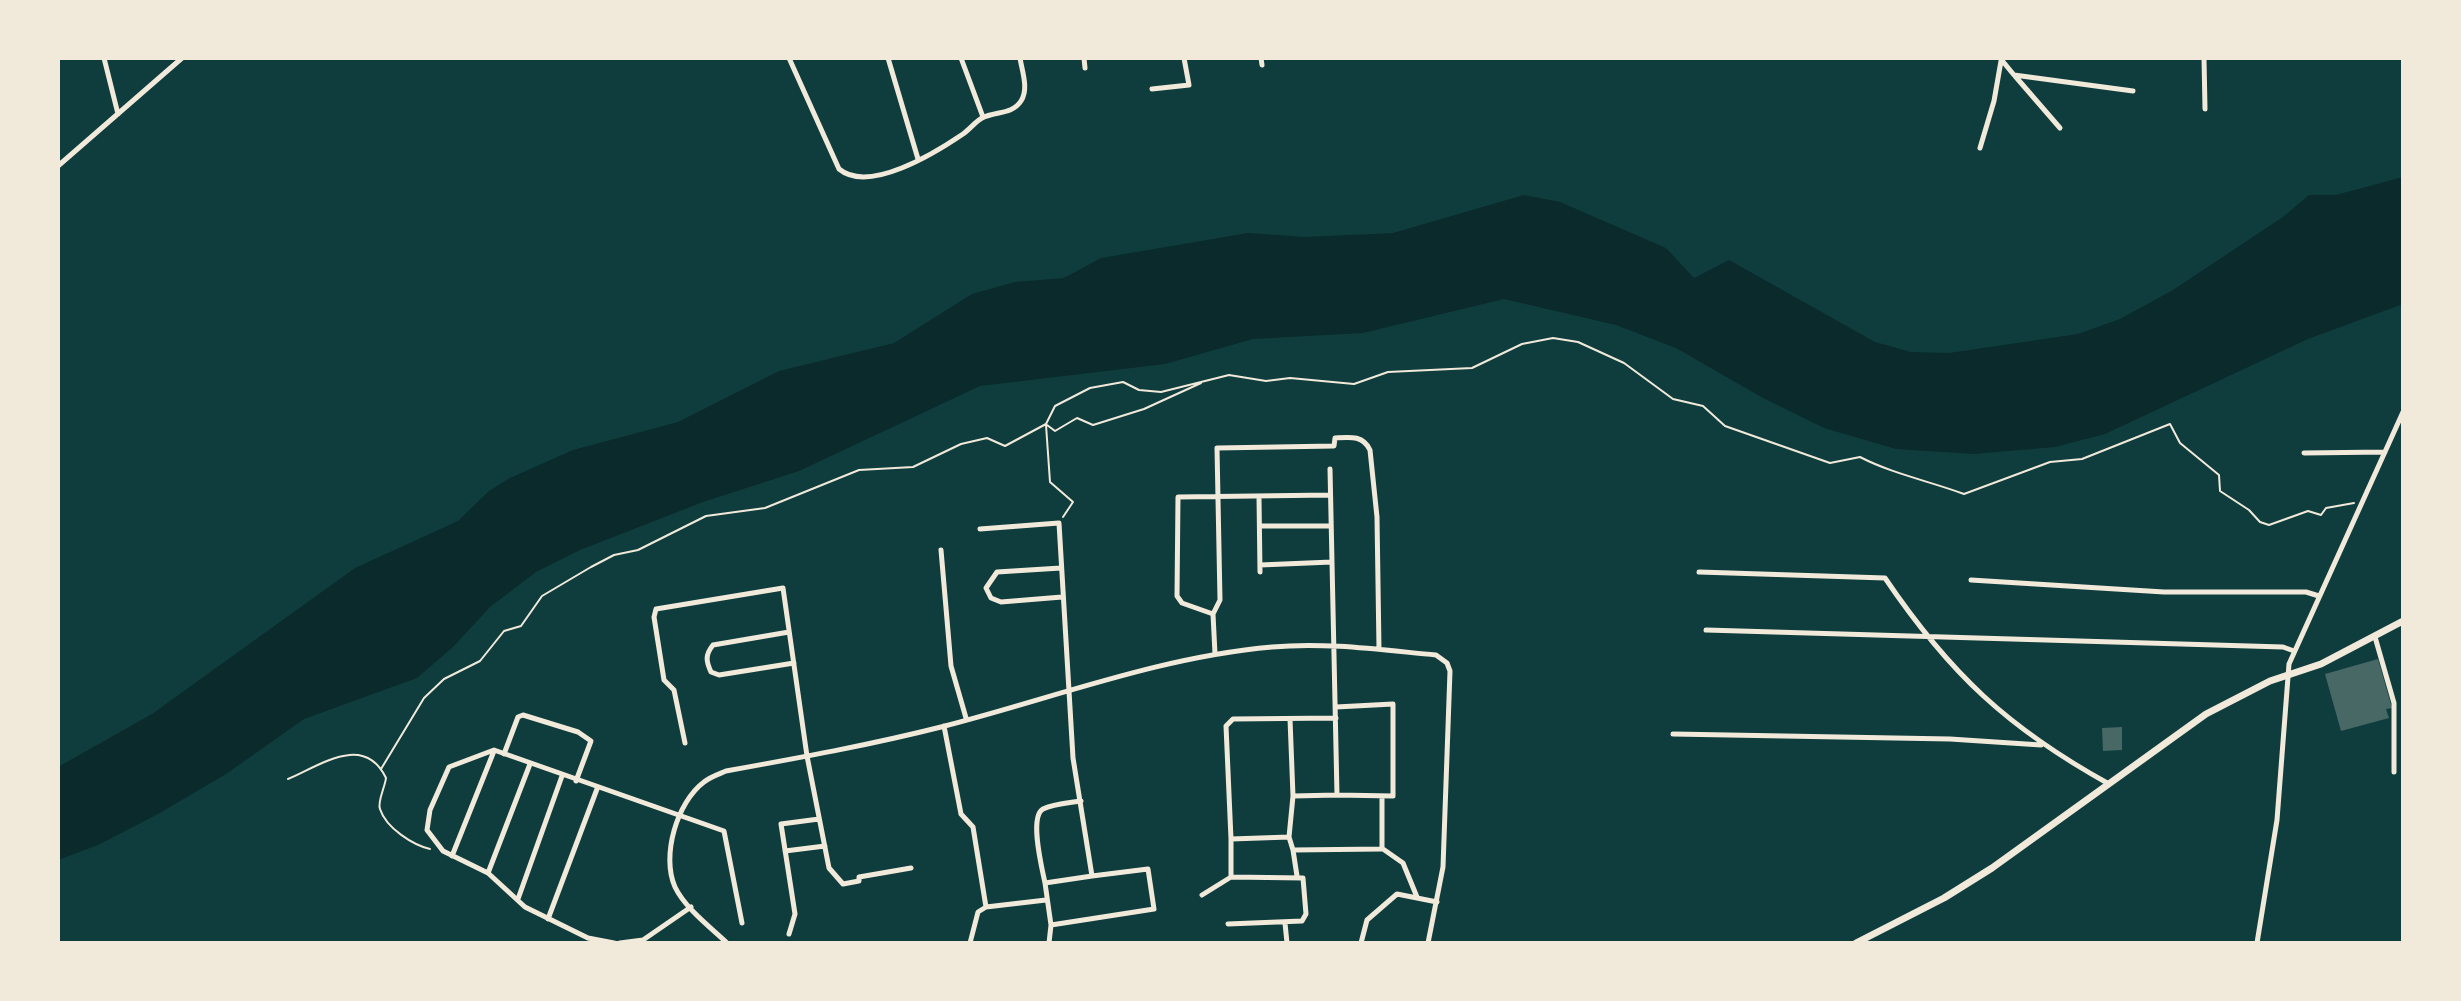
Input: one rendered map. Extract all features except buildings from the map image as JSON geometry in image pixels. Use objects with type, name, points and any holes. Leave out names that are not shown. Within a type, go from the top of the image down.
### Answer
[{"type":"street","points":[[58,166],[182,58]]},
{"type":"street","points":[[789,58],[839,169],[850,178],[875,179],[962,134],[983,117],[1012,109],[1021,100],[1025,89],[1020,58]]},
{"type":"street","points":[[888,58],[918,159]]},
{"type":"street","points":[[961,58],[983,117]]},
{"type":"street","points":[[1084,58],[1085,68]]},
{"type":"street","points":[[1152,89],[1189,85],[1184,58]]},
{"type":"street","points":[[2204,58],[2205,109]]},
{"type":"street","points":[[2000,59],[2060,128]]},
{"type":"street","points":[[1980,148],[1994,101],[2000,59]]},
{"type":"street","points":[[105,60],[118,114]]},
{"type":"street","points":[[2014,75],[2133,91]]},
{"type":"street","points":[[2257,943],[2277,820],[2288,677],[2294,651],[2403,412]]},
{"type":"street","points":[[1215,654],[1213,614],[1220,600],[1217,448],[1334,446],[1335,438],[1358,437],[1367,443],[1377,517],[1379,649]]},
{"type":"street","points":[[2304,453],[2385,452]]},
{"type":"street","points":[[1330,469],[1337,795]]},
{"type":"street","points":[[1213,614],[1182,603],[1177,596],[1178,497],[1330,495]]},
{"type":"street","points":[[1259,497],[1260,568],[1332,562]]},
{"type":"street","points":[[980,529],[1059,523],[1073,758],[1092,876]]},
{"type":"street","points":[[1260,526],[1330,526]]},
{"type":"street","points":[[941,550],[951,666],[966,718]]},
{"type":"street","points":[[1061,568],[997,572],[986,588],[991,598],[1001,602],[1063,597]]},
{"type":"street","points":[[1699,572],[1885,578],[1924,636],[1972,688],[2042,745],[2110,785]]},
{"type":"street","points":[[1971,580],[2164,592],[2306,592],[2319,596]]},
{"type":"street","points":[[685,743],[674,690],[664,680],[654,617],[656,609],[783,588],[807,756],[829,868],[843,884],[859,881],[859,877],[911,868]]},
{"type":"street","points":[[1856,943],[1944,898],[2055,824],[2206,714],[2270,681],[2288,677],[2403,621]]},
{"type":"street","points":[[1706,630],[2283,647],[2294,651]]},
{"type":"street","points":[[789,632],[713,645],[707,653],[707,662],[711,672],[719,675],[794,663]]},
{"type":"street","points":[[2375,637],[2394,703],[2394,772]]},
{"type":"street","points":[[727,943],[675,886],[670,854],[679,818],[703,783],[726,771],[944,726],[1069,688],[1215,654],[1274,647],[1334,647],[1436,655],[1447,663],[1450,671],[1443,867],[1428,943]]},
{"type":"street","points":[[1293,796],[1393,796],[1393,704],[1336,707]]},
{"type":"street","points":[[504,754],[518,717],[523,715],[578,732],[591,741],[576,781]]},
{"type":"street","points":[[1231,877],[1226,726],[1233,719],[1336,718]]},
{"type":"street","points":[[1290,719],[1293,796],[1289,837],[1297,876]]},
{"type":"street","points":[[944,726],[961,814],[973,827],[986,907]]},
{"type":"street","points":[[1673,734],[1950,739],[2042,745]]},
{"type":"street","points":[[452,856],[494,750]]},
{"type":"street","points":[[614,943],[588,938],[548,919],[488,873],[443,851],[427,830],[430,810],[449,767],[494,750],[679,818],[724,831],[742,923]]},
{"type":"street","points":[[488,873],[530,764]]},
{"type":"street","points":[[518,899],[562,776]]},
{"type":"street","points":[[548,919],[597,789]]},
{"type":"street","points":[[1382,797],[1382,849]]},
{"type":"street","points":[[1049,943],[1051,925],[1036,826],[1038,814],[1044,808],[1081,801]]},
{"type":"street","points":[[789,934],[795,914],[781,824],[819,819]]},
{"type":"street","points":[[1231,839],[1289,837]]},
{"type":"street","points":[[785,851],[825,846]]},
{"type":"street","points":[[1293,850],[1382,849],[1403,863],[1417,898]]},
{"type":"street","points":[[1045,883],[1148,869],[1154,909],[1051,925]]},
{"type":"street","points":[[1202,895],[1231,877],[1297,876],[1305,881],[1306,914],[1302,921],[1228,924]]},
{"type":"street","points":[[1361,943],[1367,920],[1397,894],[1437,902]]},
{"type":"street","points":[[970,943],[978,912],[986,907],[1046,900]]},
{"type":"street","points":[[620,943],[653,935],[691,907]]},
{"type":"street","points":[[1285,923],[1287,943]]},
{"type":"path","points":[[1059,523],[1073,502],[1050,482],[1046,424],[1055,406],[1090,388],[1123,382],[1139,390],[1161,392],[1229,375],[1266,381],[1290,378],[1354,384],[1388,372],[1472,368],[1522,344],[1553,338],[1578,342],[1624,363],[1673,399],[1703,406],[1725,426],[1830,463],[1860,457],[1886,470],[1914,475],[1964,494],[2050,462],[2082,459],[2170,424],[2180,443],[2219,475],[2220,491],[2249,510],[2260,522],[2278,522],[2308,511],[2321,515],[2326,508],[2363,503]]},
{"type":"path","points":[[1046,424],[1055,431],[1077,418],[1093,425],[1144,409],[1208,379]]},
{"type":"path","points":[[381,769],[424,698],[444,679],[480,661],[504,631],[521,626],[542,596],[614,555],[638,550],[706,516],[765,508],[859,470],[913,467],[961,444],[987,438],[1005,446],[1046,424]]},
{"type":"path","points":[[288,779],[353,753],[374,760],[386,778],[379,806],[381,812],[405,837],[419,846],[443,851]]},
{"type":"water","points":[[2403,177],[2403,304],[2308,339],[2105,434],[2055,447],[1974,454],[1896,449],[1824,428],[1763,398],[1676,348],[1616,325],[1504,299],[1363,333],[1253,339],[1165,364],[980,386],[799,471],[703,502],[580,550],[536,572],[490,607],[453,647],[417,678],[304,719],[226,774],[158,814],[98,845],[58,860],[58,767],[152,714],[355,568],[458,521],[489,491],[510,478],[573,450],[678,422],[779,371],[894,343],[972,294],[1015,282],[1064,278],[1101,258],[1248,233],[1306,237],[1393,233],[1524,195],[1560,202],[1666,248],[1694,278],[1729,260],[1875,342],[1911,352],[1949,353],[2078,334],[2120,319],[2173,290],[2283,217],[2309,195],[2336,195]]}]
